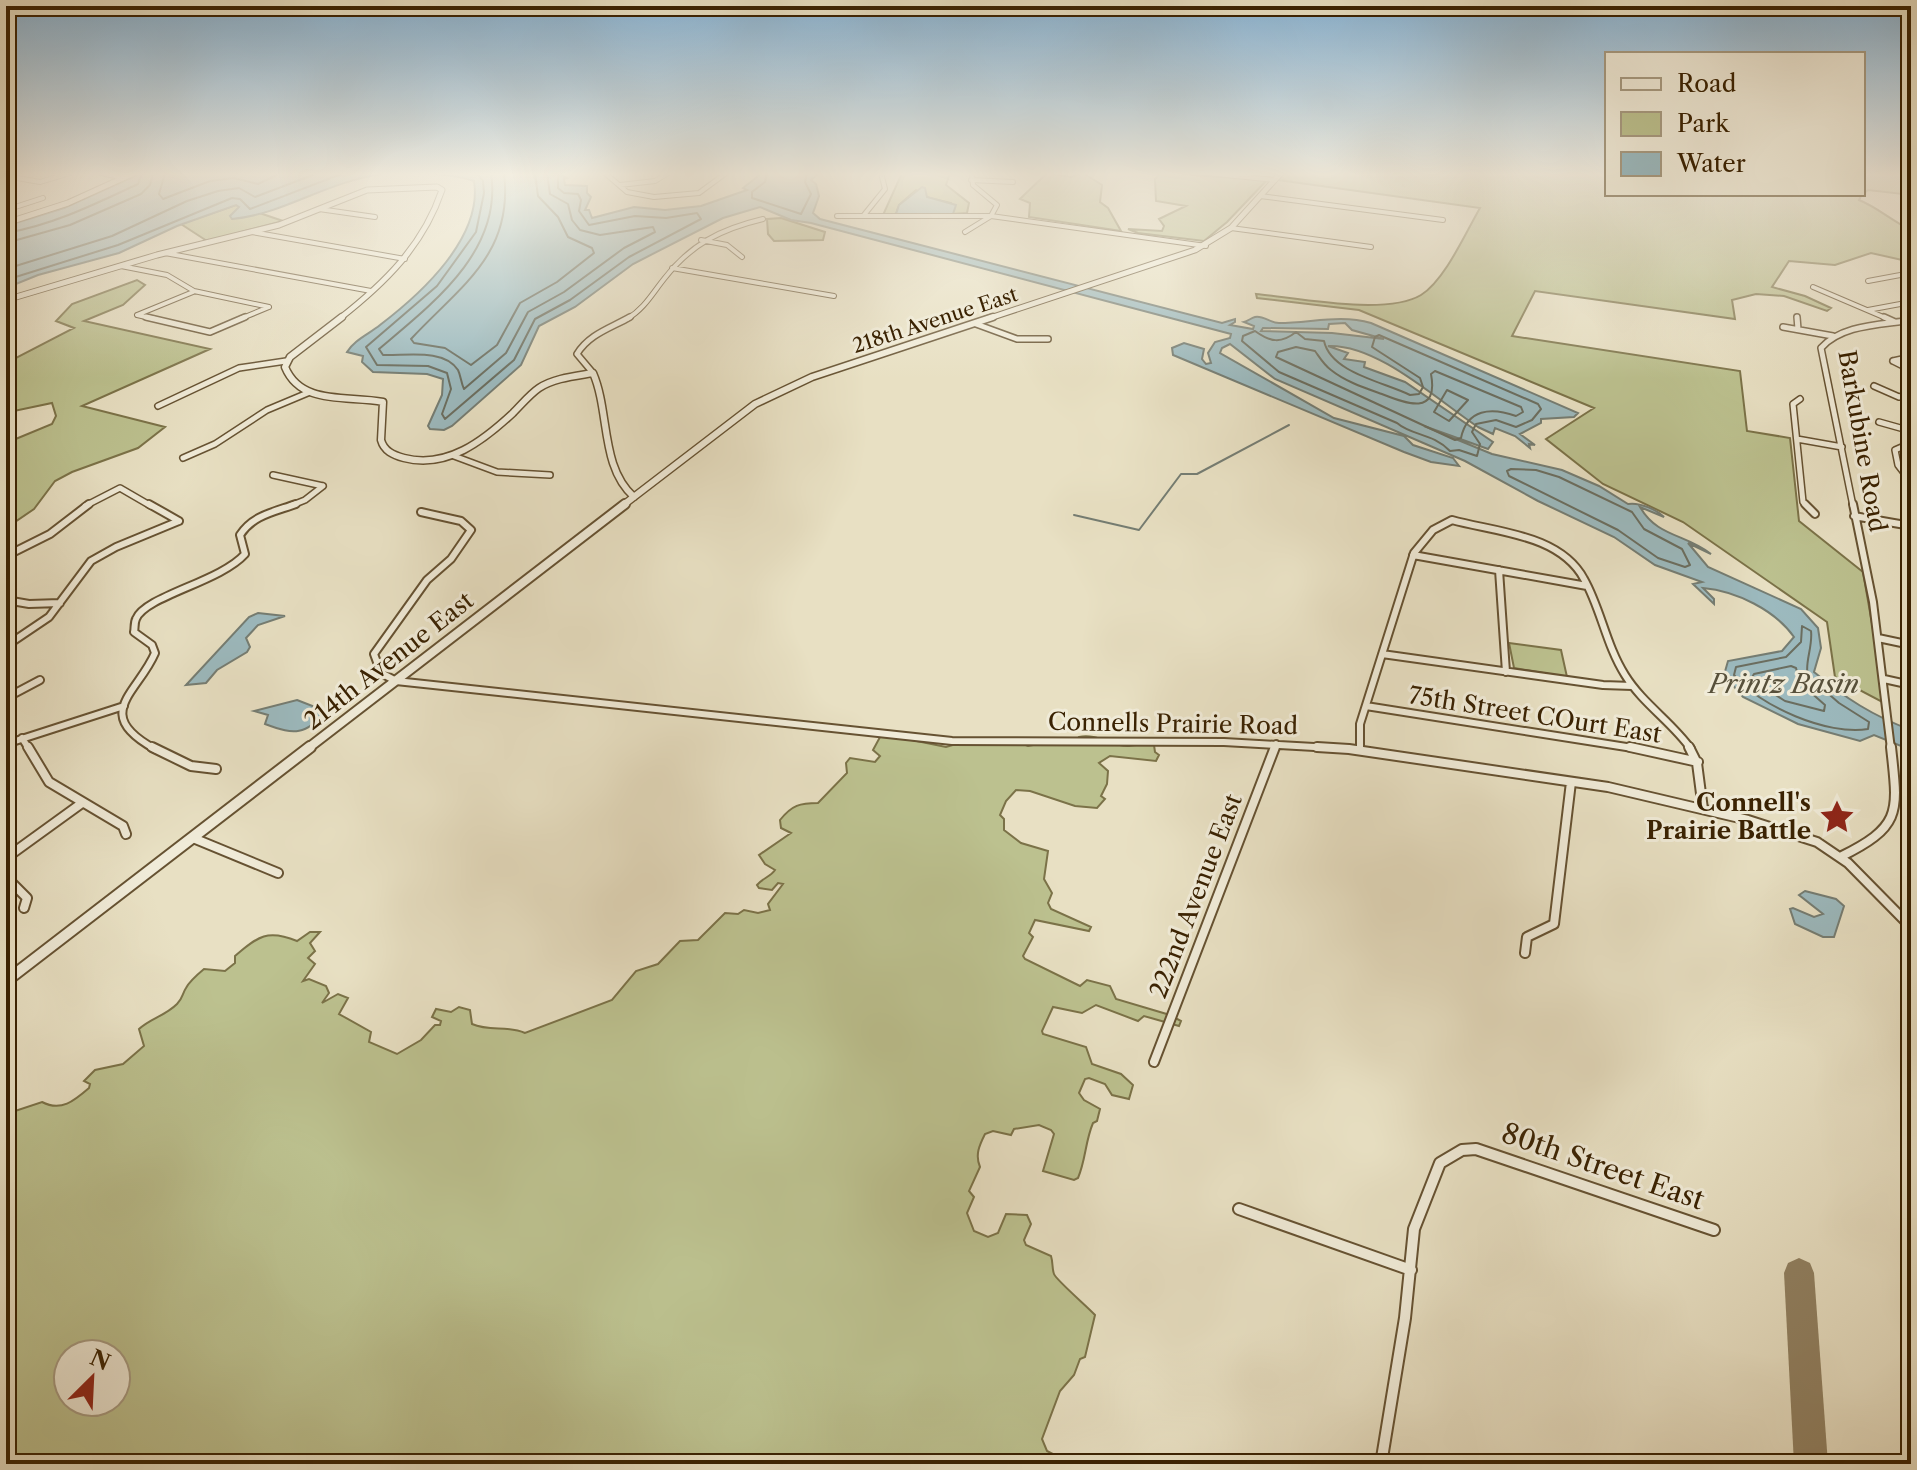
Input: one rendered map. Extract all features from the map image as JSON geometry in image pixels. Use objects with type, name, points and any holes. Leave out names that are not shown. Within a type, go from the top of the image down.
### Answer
[{"type":"street","points":[[6,300],[212,242]]},
{"type":"street","points":[[306,242],[405,259]]},
{"type":"street","points":[[158,406],[239,368],[286,361],[371,291],[405,259],[417,242]]},
{"type":"street","points":[[634,497],[626,492],[618,479],[602,395],[593,373],[580,359],[579,349],[641,310],[684,253],[699,242]]},
{"type":"street","points":[[709,242],[726,245],[742,257]]},
{"type":"street","points":[[1178,242],[1206,246]]},
{"type":"street","name":"218th Avenue East","points":[[802,381],[1089,287],[1212,242]]},
{"type":"street","points":[[1331,242],[1371,247]]},
{"type":"street","points":[[1188,243],[1197,249]]},
{"type":"street","points":[[165,253],[371,291]]},
{"type":"street","points":[[121,266],[167,275],[194,291],[269,307],[213,332],[137,315],[194,291]]},
{"type":"street","points":[[672,268],[834,296]]},
{"type":"street","points":[[1868,281],[1911,273]]},
{"type":"street","points":[[1813,287],[1897,323]]},
{"type":"street","points":[[1865,310],[1911,302]]},
{"type":"street","points":[[1797,317],[1798,329]]},
{"type":"street","points":[[1783,327],[1832,337],[1911,320]]},
{"type":"street","points":[[976,324],[1023,340],[1048,339]]},
{"type":"street","name":"Barkubine Road","points":[[1832,337],[1821,351],[1878,638],[1897,801],[1894,817],[1885,831],[1868,844],[1840,857]]},
{"type":"street","points":[[1911,357],[1893,361],[1911,370]]},
{"type":"street","points":[[286,361],[288,377],[310,392],[383,402],[385,410],[380,441],[384,449],[397,456],[419,460],[454,456],[492,433],[540,387],[593,373]]},
{"type":"street","name":"214th Avenue East","points":[[6,981],[748,409],[802,381]]},
{"type":"street","points":[[1874,386],[1899,397],[1911,394]]},
{"type":"street","points":[[183,458],[197,454],[233,434],[244,424],[310,392]]},
{"type":"street","points":[[1800,399],[1793,404],[1803,502],[1815,514]]},
{"type":"street","points":[[1879,422],[1911,431]]},
{"type":"street","points":[[1797,439],[1842,447]]},
{"type":"street","points":[[1911,443],[1895,450],[1898,465],[1911,482]]},
{"type":"street","points":[[454,456],[497,472],[550,475]]},
{"type":"street","points":[[216,769],[202,770],[140,742],[126,726],[124,706],[128,693],[155,653],[152,645],[134,632],[133,623],[137,615],[163,597],[209,582],[232,570],[245,554],[240,535],[248,524],[263,515],[303,501],[323,486],[273,475]]},
{"type":"street","points":[[6,556],[50,534],[84,507],[120,488],[138,497],[160,515],[179,521],[98,557],[85,567],[49,617],[6,646]]},
{"type":"street","points":[[395,682],[379,672],[374,654],[427,580],[451,559],[471,530],[461,521],[421,512]]},
{"type":"street","points":[[1854,516],[1911,526]]},
{"type":"street","points":[[1360,750],[1359,730],[1413,555],[1425,538],[1452,520],[1516,534],[1562,554],[1578,568],[1616,657],[1632,686],[1683,737],[1698,762],[1703,809]]},
{"type":"street","points":[[1413,555],[1587,586]]},
{"type":"street","points":[[1499,570],[1506,672]]},
{"type":"street","points":[[6,600],[29,604],[60,603]]},
{"type":"street","points":[[1878,638],[1911,645]]},
{"type":"street","points":[[1382,654],[1603,685],[1632,686]]},
{"type":"street","points":[[1884,679],[1911,685]]},
{"type":"street","points":[[6,698],[40,680]]},
{"type":"street","name":"Connells Prairie Road","points":[[395,682],[937,740],[1276,744],[1360,750],[1619,789],[1703,809],[1817,842],[1840,857],[1911,927]]},
{"type":"street","points":[[6,744],[124,706]]},
{"type":"street","name":"75th Street COurt East","points":[[1366,706],[1408,715],[1624,746],[1698,762]]},
{"type":"street","points":[[22,738],[49,782],[123,826],[126,834]]},
{"type":"street","name":"222nd Avenue East","points":[[1154,1062],[1276,744]]},
{"type":"street","points":[[1525,953],[1527,937],[1554,924],[1571,782]]},
{"type":"street","points":[[6,858],[82,803]]},
{"type":"street","points":[[193,838],[278,873]]},
{"type":"street","points":[[6,877],[27,898],[24,908]]},
{"type":"street","name":"80th Street East","points":[[1411,1270],[1414,1229],[1440,1163],[1454,1154],[1476,1149],[1714,1230]]},
{"type":"street","points":[[1239,1209],[1411,1270],[1381,1464]]},
{"type":"green space","points":[[1462,242],[1911,242],[1911,262],[1871,253],[1835,265],[1789,261],[1772,287],[1805,296],[1831,308],[1827,311],[1784,296],[1756,294],[1732,300],[1735,319],[1535,291],[1512,336],[1740,371],[1747,431],[1790,438],[1799,521],[1863,572],[1886,704],[1835,677],[1827,622],[1683,522],[1603,484],[1546,439],[1594,408],[1359,310],[1257,298],[1256,294],[1364,305],[1406,301],[1430,288]]},
{"type":"green space","points":[[137,280],[145,285],[123,305],[84,321],[210,349],[82,406],[165,427],[138,448],[55,481],[34,509],[6,528],[6,443],[52,424],[56,416],[52,403],[14,411],[6,409],[6,363],[74,328],[56,321],[72,304]]},
{"type":"green space","points":[[1509,643],[1561,650],[1567,677],[1514,668]]},
{"type":"green space","points":[[887,735],[946,747],[977,738],[996,743],[1008,738],[1028,746],[1041,740],[1075,742],[1079,737],[1086,736],[1122,746],[1154,745],[1159,755],[1156,761],[1110,756],[1099,763],[1108,771],[1107,784],[1101,796],[1105,799],[1097,808],[1075,806],[1030,791],[1016,790],[1006,801],[1000,815],[1004,819],[1004,830],[1021,843],[1048,851],[1044,879],[1052,893],[1048,903],[1051,909],[1091,927],[1089,931],[1035,920],[1029,933],[1033,937],[1023,956],[1025,959],[1080,986],[1087,980],[1110,986],[1116,999],[1181,1021],[1179,1026],[1144,1016],[1138,1021],[1096,1005],[1082,1013],[1053,1007],[1043,1034],[1086,1047],[1092,1064],[1121,1074],[1133,1085],[1129,1099],[1112,1095],[1105,1084],[1085,1079],[1079,1093],[1084,1100],[1100,1109],[1097,1121],[1090,1130],[1081,1171],[1074,1180],[1043,1171],[1054,1134],[1039,1125],[1014,1129],[1011,1135],[993,1131],[985,1134],[979,1147],[980,1167],[969,1191],[974,1197],[967,1213],[974,1231],[988,1237],[998,1233],[1006,1214],[1027,1215],[1031,1224],[1024,1240],[1026,1245],[1051,1256],[1056,1277],[1095,1315],[1085,1357],[1080,1359],[1074,1375],[1060,1391],[1042,1439],[1047,1451],[1053,1454],[1050,1464],[6,1464],[6,1114],[42,1102],[55,1106],[67,1104],[78,1097],[89,1088],[90,1084],[84,1081],[95,1070],[123,1064],[144,1046],[139,1029],[177,1004],[187,986],[204,969],[225,971],[235,963],[235,956],[264,936],[278,935],[297,941],[310,932],[320,932],[310,943],[315,951],[308,958],[315,964],[303,981],[309,979],[326,986],[329,993],[322,1003],[338,994],[348,998],[339,1014],[371,1032],[369,1042],[397,1054],[421,1040],[435,1025],[440,1025],[441,1021],[432,1017],[436,1009],[451,1012],[459,1007],[470,1010],[472,1024],[525,1033],[612,1000],[636,971],[658,964],[680,941],[698,940],[725,913],[770,910],[768,904],[783,884],[778,883],[772,890],[759,888],[757,885],[775,870],[765,864],[759,855],[791,833],[781,828],[780,820],[797,806],[818,803],[847,773],[846,763],[850,758],[875,762],[880,756],[873,750],[880,737]]},
{"type":"water","points":[[6,242],[143,242],[119,253],[38,275],[6,288]]},
{"type":"water","name":"Printz Basin","points":[[677,242],[633,264],[575,307],[539,326],[521,365],[452,426],[444,430],[430,429],[428,426],[442,395],[443,379],[427,374],[373,372],[362,362],[363,356],[347,352],[414,297],[459,243]]},
{"type":"water","name":"Printz Basin","points":[[881,242],[907,242],[1222,323],[1235,319],[1230,325],[1253,329],[1254,326],[1244,322],[1254,317],[1279,323],[1359,320],[1578,413],[1574,417],[1541,419],[1541,423],[1520,434],[1535,445],[1529,444],[1530,448],[1515,436],[1495,428],[1493,434],[1478,427],[1387,364],[1367,354],[1328,346],[1348,353],[1344,359],[1365,362],[1364,367],[1405,382],[1493,442],[1488,449],[1424,426],[1492,454],[1562,470],[1599,486],[1628,504],[1653,509],[1664,517],[1640,507],[1663,530],[1711,554],[1688,543],[1708,567],[1801,609],[1818,628],[1821,648],[1814,672],[1860,706],[1911,730],[1911,750],[1874,735],[1860,741],[1798,724],[1743,697],[1724,675],[1728,661],[1782,651],[1794,637],[1766,610],[1728,593],[1703,588],[1714,599],[1714,604],[1693,584],[1702,582],[1655,565],[1614,537],[1538,501],[1465,461],[1275,379],[1230,344],[1220,353],[1334,418],[1404,436],[1413,445],[1453,458],[1459,466],[1431,462],[1404,452],[1173,355],[1172,348],[1184,343],[1204,349],[1202,359],[1206,364],[1211,363],[1208,353],[1215,342],[1230,338],[1231,334]],"holes":[[[1345,323],[1352,330],[1384,339],[1332,333],[1261,331],[1263,328],[1328,329],[1329,324]]]},
{"type":"water","points":[[258,613],[285,616],[258,625],[246,638],[250,647],[247,652],[217,670],[206,683],[186,685],[249,617]]},
{"type":"water","points":[[297,700],[328,712],[306,729],[292,731],[265,724],[268,715],[254,711]]},
{"type":"water","points":[[1805,891],[1836,899],[1844,906],[1834,937],[1823,937],[1795,924],[1790,909],[1814,917],[1823,914],[1799,895]]},
{"type":"waterway","points":[[1074,515],[1139,530],[1181,474],[1197,474],[1289,425]]},
{"type":"taxiway","points":[[1799,1273],[1811,1464]]},
{"type":"place","name":"Connell's Prairie Battle","points":[[1837,817]]}]
